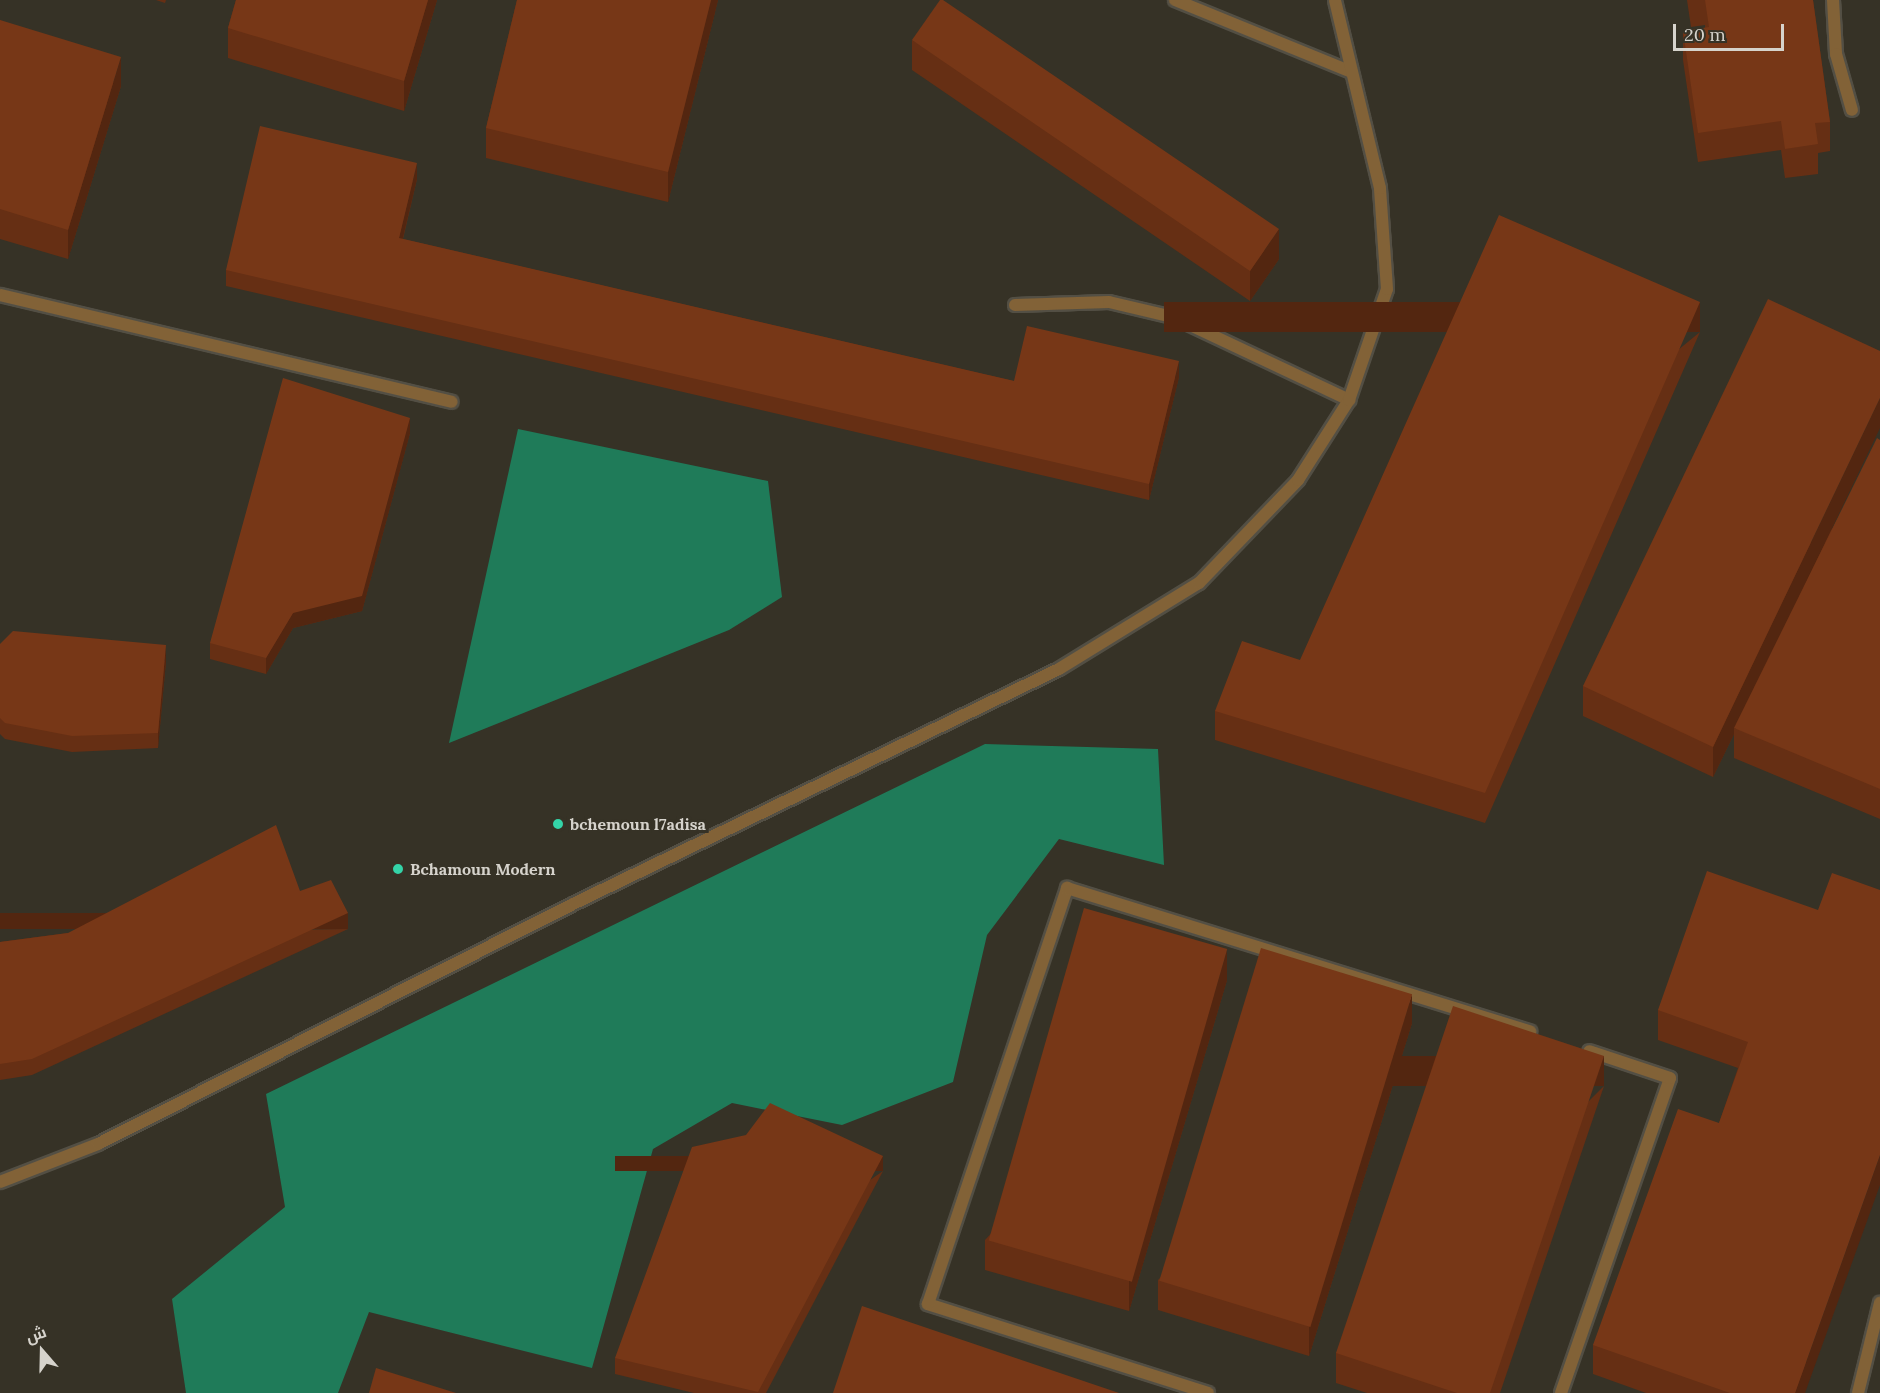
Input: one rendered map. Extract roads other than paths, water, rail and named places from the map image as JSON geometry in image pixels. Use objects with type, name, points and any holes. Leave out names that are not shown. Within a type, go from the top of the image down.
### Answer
[{"type":"street","points":[[1175,0],[1351,72]]},
{"type":"street","points":[[0,1182],[98,1144],[564,908],[1059,669],[1199,583],[1298,480],[1349,400],[1387,289],[1380,188],[1335,0]]},
{"type":"street","points":[[1833,0],[1836,54],[1852,110]]},
{"type":"street","points":[[0,296],[452,402]]},
{"type":"street","points":[[1015,306],[1109,302],[1173,317],[1349,400]]},
{"type":"street","points":[[1208,1393],[928,1304],[1067,888],[1549,1038]]},
{"type":"street","points":[[1561,1393],[1670,1078],[1571,1045]]},
{"type":"street","points":[[1857,1393],[1880,1303]]},
{"type":"place","name":"bchemoun l7adisa","points":[[558,824]]},
{"type":"place","name":"Bchamoun Modern","points":[[398,869]]}]
